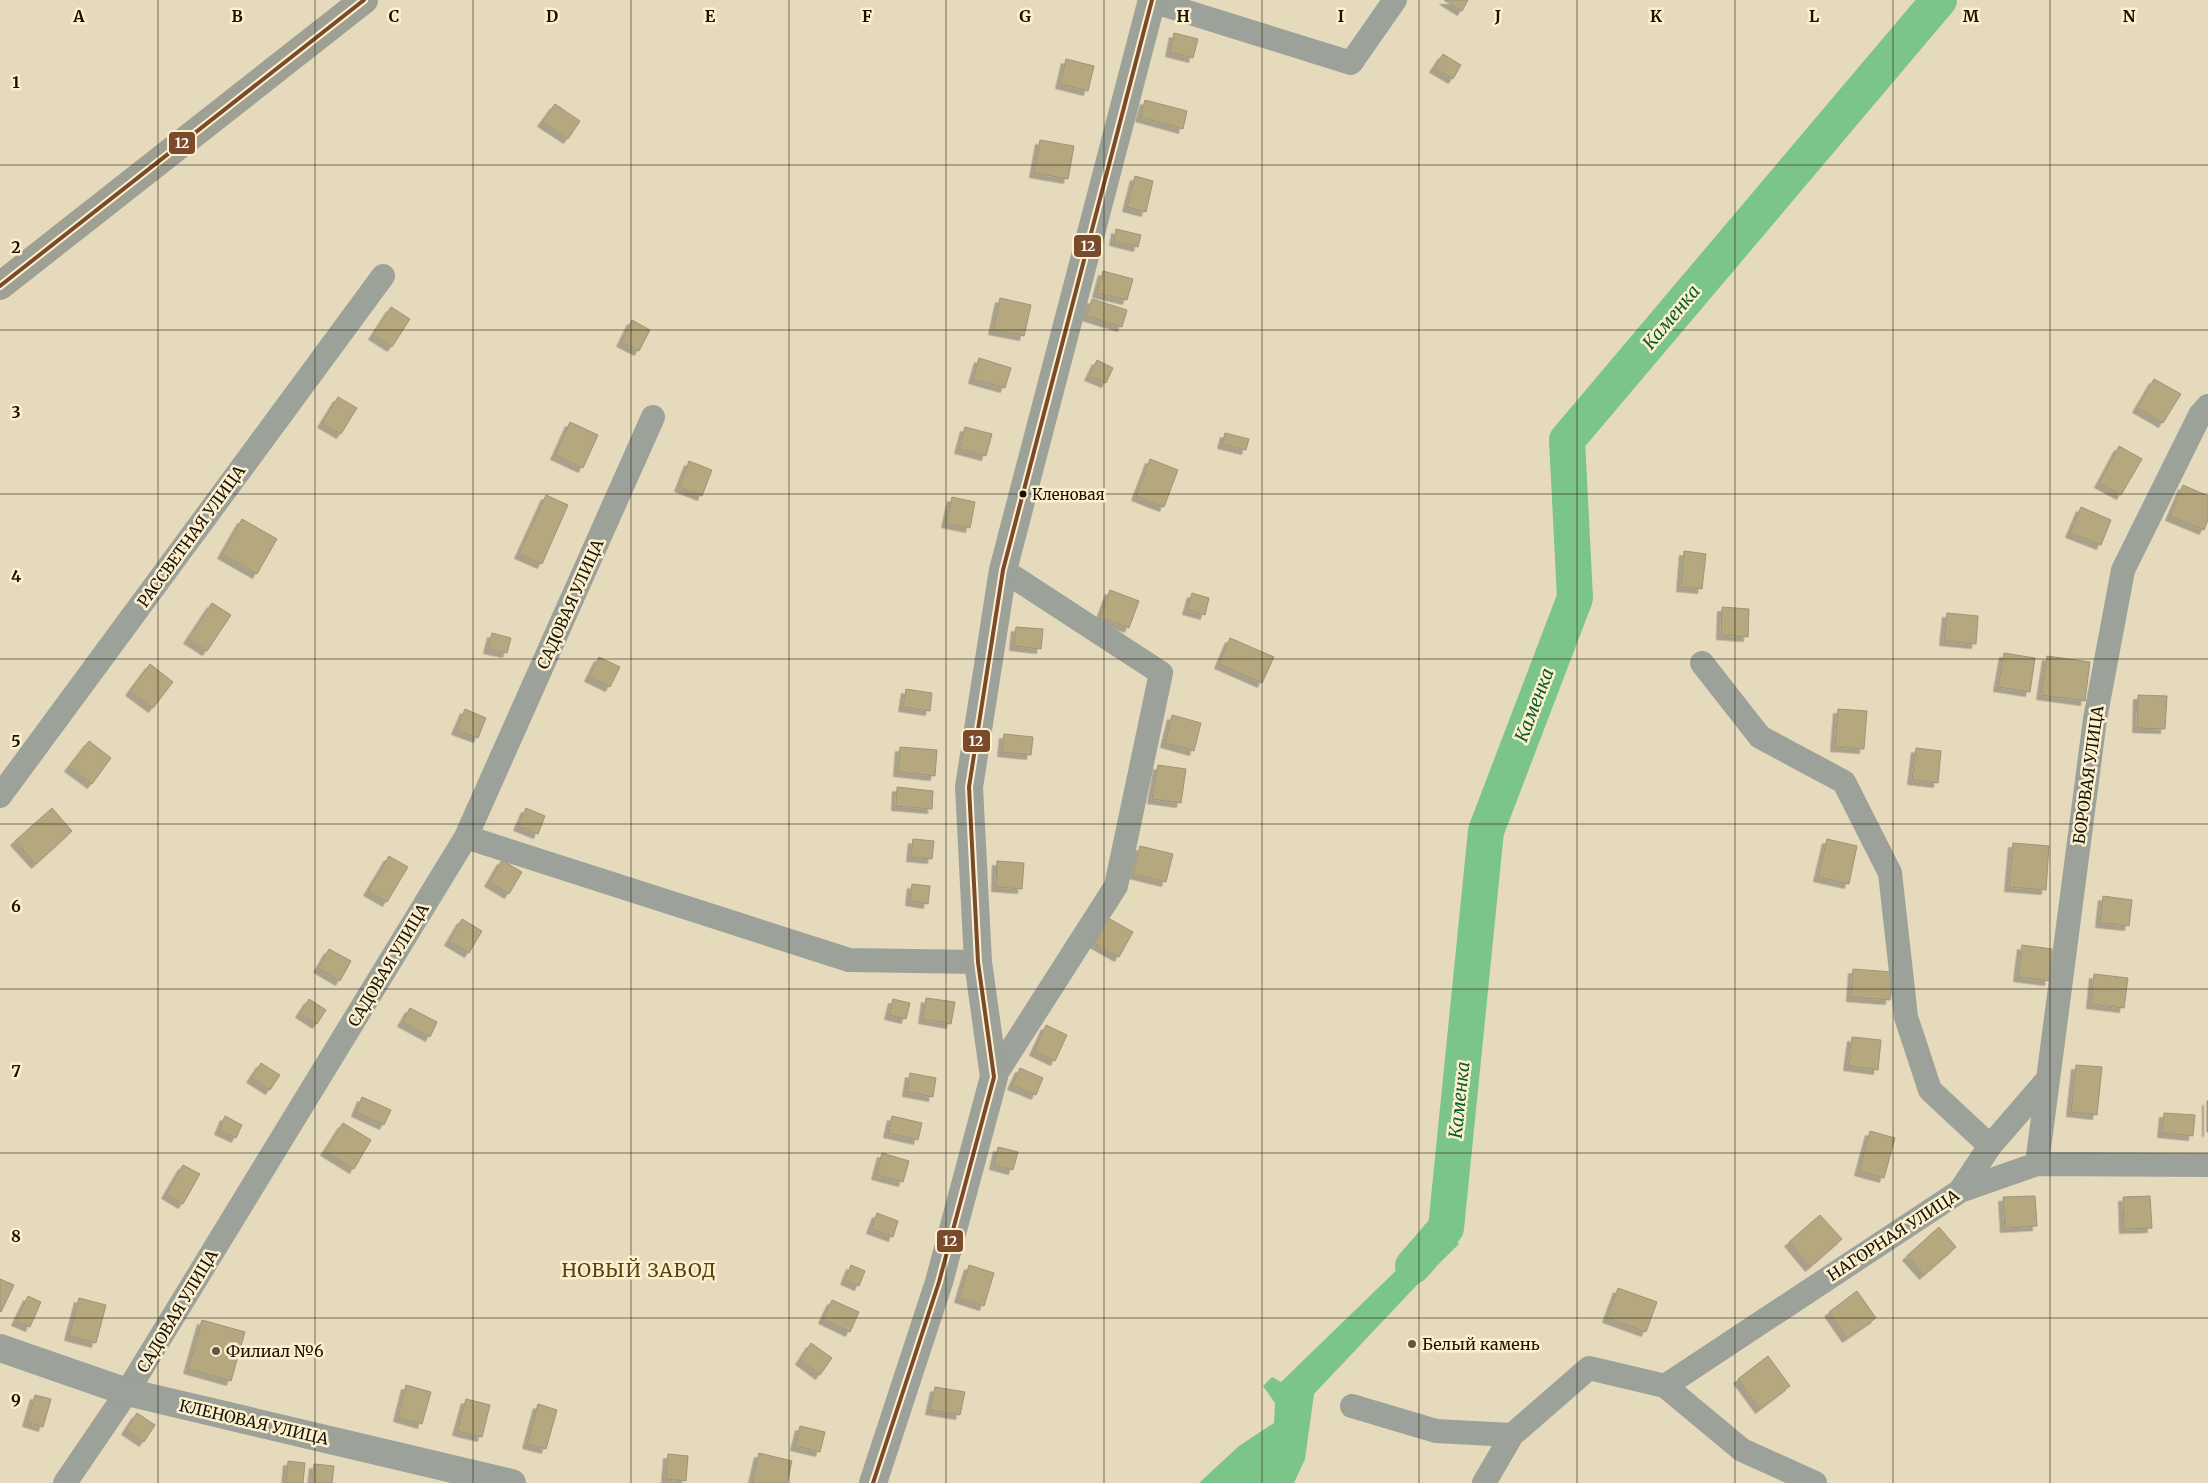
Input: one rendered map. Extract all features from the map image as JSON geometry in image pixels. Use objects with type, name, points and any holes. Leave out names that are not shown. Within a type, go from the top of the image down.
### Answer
[{"type":"main road","points":[[0,286],[364,0]]},
{"type":"street","points":[[994,1077],[978,962],[968,787],[1003,570],[1152,0],[1351,63],[1395,0]]},
{"type":"street","name":"РАССВЕТНАЯ УЛИЦА","points":[[0,796],[383,276]]},
{"type":"street","name":"БОРОВАЯ УЛИЦА","points":[[2037,1164],[2095,719],[2123,570],[2200,415],[2208,406]]},
{"type":"street","name":"САДОВАЯ УЛИЦА","points":[[65,1483],[127,1392],[466,837],[653,417]]},
{"type":"street","points":[[873,1483],[939,1282],[994,1077],[1116,886],[1161,673],[1003,570]]},
{"type":"street","points":[[1702,663],[1760,737],[1844,782],[1890,873],[1906,1017],[1930,1090],[1990,1146]]},
{"type":"street","points":[[466,837],[849,960],[978,962]]},
{"type":"street","points":[[1960,1190],[1990,1146],[2048,1080]]},
{"type":"street","name":"НАГОРНАЯ УЛИЦА","points":[[1665,1386],[1960,1190],[2037,1164],[2208,1165]]},
{"type":"street","name":"КЛЕНОВАЯ УЛИЦА","points":[[0,1348],[127,1392],[512,1483]]},
{"type":"street","points":[[1484,1483],[1512,1435],[1589,1368],[1665,1386],[1742,1450],[1815,1483]]},
{"type":"street","points":[[1352,1406],[1436,1431],[1512,1435]]},
{"type":"shaded area","points":[[1425,1224],[1446,1228],[1459,1244],[1415,1287],[1314,1394],[1305,1459],[1294,1483],[1199,1483],[1239,1446],[1274,1423],[1275,1403],[1263,1386],[1272,1377],[1281,1382],[1408,1259]]},
{"type":"building","points":[[1444,0],[1468,0],[1462,11]]},
{"type":"building","points":[[1174,33],[1198,39],[1193,58],[1170,52]]},
{"type":"building","points":[[1443,54],[1461,65],[1453,79],[1434,68]]},
{"type":"building","points":[[1066,59],[1094,66],[1088,91],[1060,84]]},
{"type":"building","points":[[1145,100],[1187,111],[1183,129],[1140,117]]},
{"type":"building","points":[[555,104],[580,121],[568,139],[542,122]]},
{"type":"building","points":[[1040,140],[1074,146],[1068,179],[1034,173]]},
{"type":"building","points":[[1135,176],[1153,181],[1146,212],[1127,207]]},
{"type":"building","points":[[1116,229],[1141,235],[1138,247],[1114,241]]},
{"type":"building","points":[[1103,271],[1133,279],[1127,300],[1097,293]]},
{"type":"building","points":[[1000,298],[1031,305],[1024,336],[993,330]]},
{"type":"building","points":[[1092,299],[1127,310],[1122,327],[1086,316]]},
{"type":"building","points":[[391,307],[410,319],[392,347],[373,335]]},
{"type":"building","points":[[632,320],[650,330],[639,351],[621,342]]},
{"type":"building","points":[[979,358],[1011,368],[1005,388],[973,379]]},
{"type":"building","points":[[1097,360],[1113,368],[1106,383],[1089,376]]},
{"type":"building","points":[[2154,379],[2181,394],[2163,423],[2137,408]]},
{"type":"building","points":[[338,397],[357,408],[341,434],[322,423]]},
{"type":"building","points":[[570,422],[598,435],[583,468],[555,455]]},
{"type":"building","points":[[965,427],[992,434],[986,456],[959,449]]},
{"type":"building","points":[[1225,433],[1249,439],[1246,450],[1222,444]]},
{"type":"building","points":[[2119,446],[2142,459],[2121,495],[2099,483]]},
{"type":"building","points":[[1150,459],[1178,470],[1164,507],[1136,496]]},
{"type":"building","points":[[689,461],[712,470],[702,496],[679,487]]},
{"type":"building","points":[[2183,485],[2208,496],[2208,520],[2204,530],[2170,516]]},
{"type":"building","points":[[546,495],[568,505],[542,564],[519,554]]},
{"type":"building","points":[[952,497],[975,502],[970,528],[946,523]]},
{"type":"building","points":[[2081,507],[2111,520],[2101,545],[2070,533]]},
{"type":"building","points":[[242,519],[277,539],[257,574],[222,554]]},
{"type":"building","points":[[1684,551],[1706,554],[1702,589],[1681,587]]},
{"type":"building","points":[[1110,590],[1139,601],[1129,628],[1100,617]]},
{"type":"building","points":[[1192,593],[1209,598],[1205,615],[1187,610]]},
{"type":"building","points":[[212,603],[231,615],[207,651],[188,639]]},
{"type":"building","points":[[1722,607],[1749,609],[1748,637],[1721,635]]},
{"type":"building","points":[[1947,613],[1978,616],[1976,644],[1944,641]]},
{"type":"building","points":[[1016,627],[1043,629],[1041,649],[1014,646]]},
{"type":"building","points":[[492,633],[511,638],[507,653],[488,649]]},
{"type":"building","points":[[1230,638],[1274,657],[1262,683],[1219,664]]},
{"type":"building","points":[[2004,653],[2035,658],[2030,692],[1998,687]]},
{"type":"building","points":[[2047,656],[2090,662],[2085,701],[2041,695]]},
{"type":"building","points":[[599,657],[620,667],[610,687],[589,677]]},
{"type":"building","points":[[150,664],[173,682],[153,708],[130,691]]},
{"type":"building","points":[[906,689],[932,693],[930,711],[903,707]]},
{"type":"building","points":[[2138,695],[2167,696],[2165,729],[2137,728]]},
{"type":"building","points":[[465,709],[486,718],[478,738],[456,730]]},
{"type":"building","points":[[1838,709],[1867,711],[1864,749],[1835,747]]},
{"type":"building","points":[[1172,715],[1201,723],[1194,751],[1165,743]]},
{"type":"building","points":[[1004,734],[1033,737],[1031,755],[1002,752]]},
{"type":"building","points":[[89,741],[111,758],[92,784],[69,767]]},
{"type":"building","points":[[900,747],[937,750],[935,776],[898,772]]},
{"type":"building","points":[[1916,748],[1941,751],[1938,783],[1912,780]]},
{"type":"building","points":[[1158,765],[1186,769],[1181,803],[1152,799]]},
{"type":"building","points":[[897,787],[933,791],[932,809],[896,806]]},
{"type":"building","points":[[52,808],[72,831],[36,864],[15,841]]},
{"type":"building","points":[[526,808],[545,816],[538,834],[518,826]]},
{"type":"building","points":[[913,839],[934,841],[932,859],[911,857]]},
{"type":"building","points":[[1827,839],[1857,846],[1849,884],[1818,877]]},
{"type":"building","points":[[2013,843],[2049,846],[2046,890],[2009,887]]},
{"type":"building","points":[[1140,846],[1173,854],[1166,882],[1133,874]]},
{"type":"building","points":[[389,856],[408,867],[387,902],[368,891]]},
{"type":"building","points":[[502,860],[522,872],[509,894],[489,882]]},
{"type":"building","points":[[997,861],[1024,863],[1022,889],[996,887]]},
{"type":"building","points":[[912,884],[930,886],[928,904],[910,901]]},
{"type":"building","points":[[2103,896],[2132,900],[2129,926],[2100,923]]},
{"type":"building","points":[[1108,918],[1133,932],[1119,957],[1094,943]]},
{"type":"building","points":[[462,919],[482,931],[469,953],[449,941]]},
{"type":"building","points":[[2022,945],[2052,949],[2049,981],[2018,977]]},
{"type":"building","points":[[329,949],[351,961],[340,981],[318,968]]},
{"type":"building","points":[[1853,969],[1892,972],[1890,1000],[1851,997]]},
{"type":"building","points":[[2094,974],[2128,978],[2124,1008],[2091,1004]]},
{"type":"building","points":[[926,998],[955,1002],[951,1024],[923,1019]]},
{"type":"building","points":[[309,999],[326,1010],[317,1024],[300,1013]]},
{"type":"building","points":[[893,999],[910,1003],[906,1019],[889,1015]]},
{"type":"building","points":[[410,1008],[437,1022],[430,1037],[402,1022]]},
{"type":"building","points":[[1046,1025],[1067,1035],[1055,1061],[1034,1051]]},
{"type":"building","points":[[1852,1037],[1881,1040],[1878,1070],[1848,1066]]},
{"type":"building","points":[[261,1063],[280,1075],[270,1090],[251,1078]]},
{"type":"building","points":[[2076,1065],[2102,1067],[2097,1115],[2071,1112]]},
{"type":"building","points":[[1020,1068],[1043,1078],[1036,1095],[1012,1085]]},
{"type":"building","points":[[910,1073],[936,1078],[933,1097],[907,1092]]},
{"type":"building","points":[[362,1097],[391,1110],[384,1125],[356,1112]]},
{"type":"building","points":[[2208,1101],[2208,1132],[2207,1132]]},
{"type":"building","points":[[2164,1113],[2195,1115],[2193,1136],[2162,1133]]},
{"type":"building","points":[[225,1116],[242,1125],[236,1138],[219,1130]]},
{"type":"building","points":[[892,1116],[922,1123],[918,1140],[888,1133]]},
{"type":"building","points":[[343,1123],[371,1140],[354,1169],[325,1151]]},
{"type":"building","points":[[1870,1131],[1895,1138],[1884,1178],[1859,1171]]},
{"type":"building","points":[[998,1147],[1018,1152],[1013,1170],[994,1165]]},
{"type":"building","points":[[882,1153],[909,1161],[903,1182],[876,1175]]},
{"type":"building","points":[[183,1165],[200,1174],[183,1204],[166,1194]]},
{"type":"building","points":[[2035,1196],[2037,1226],[2005,1228],[2003,1197]]},
{"type":"building","points":[[2150,1196],[2152,1228],[2124,1229],[2123,1197]]},
{"type":"building","points":[[877,1213],[898,1221],[893,1237],[871,1229]]},
{"type":"building","points":[[1820,1215],[1842,1239],[1810,1267],[1789,1242]]},
{"type":"building","points":[[1939,1227],[1956,1247],[1924,1275],[1907,1256]]},
{"type":"building","points":[[851,1265],[865,1271],[859,1286],[845,1280]]},
{"type":"building","points":[[969,1265],[994,1273],[984,1306],[959,1298]]},
{"type":"building","points":[[0,1279],[14,1285],[1,1312],[0,1311]]},
{"type":"building","points":[[1618,1288],[1657,1302],[1646,1332],[1607,1318]]},
{"type":"building","points":[[1857,1291],[1876,1318],[1847,1338],[1829,1312]]},
{"type":"building","points":[[28,1296],[41,1302],[30,1327],[16,1321]]},
{"type":"building","points":[[79,1298],[106,1305],[96,1343],[69,1336]]},
{"type":"building","points":[[832,1300],[859,1312],[850,1332],[823,1319]]},
{"type":"building","points":[[202,1320],[245,1332],[231,1381],[188,1369]]},
{"type":"building","points":[[811,1343],[832,1358],[820,1375],[800,1360]]},
{"type":"building","points":[[1768,1356],[1790,1386],[1760,1409],[1738,1379]]},
{"type":"building","points":[[406,1385],[431,1392],[422,1424],[398,1417]]},
{"type":"building","points":[[935,1387],[965,1392],[960,1415],[930,1410]]},
{"type":"building","points":[[35,1395],[51,1399],[43,1427],[27,1422]]},
{"type":"building","points":[[466,1399],[490,1405],[482,1437],[457,1431]]},
{"type":"building","points":[[538,1404],[557,1410],[546,1449],[527,1444]]},
{"type":"building","points":[[137,1413],[155,1425],[144,1442],[126,1430]]},
{"type":"building","points":[[800,1426],[825,1432],[820,1452],[795,1446]]},
{"type":"building","points":[[759,1453],[792,1461],[787,1483],[752,1483]]},
{"type":"building","points":[[668,1454],[688,1456],[686,1481],[666,1479]]},
{"type":"building","points":[[288,1461],[305,1463],[303,1483],[286,1483]]},
{"type":"building","points":[[314,1464],[334,1466],[332,1483],[312,1483]]},
{"type":"waterway","name":"Каменка","points":[[1413,1266],[1446,1228],[1486,831],[1575,598],[1567,440],[1939,0]]},
{"type":"transit line","name":"12","points":[[0,286],[364,0]]},
{"type":"transit line","name":"12","points":[[873,1483],[939,1282],[994,1077],[978,962],[969,787],[1003,570],[1152,0]]},
{"type":"place","name":"Кленовая","points":[[1023,494]]},
{"type":"place","name":"Белый камень","points":[[1412,1344]]},
{"type":"place","name":"Филиал №6","points":[[216,1351]]},
{"type":"district","name":"НОВЫЙ ЗАВОД","points":[[639,1270]]}]
